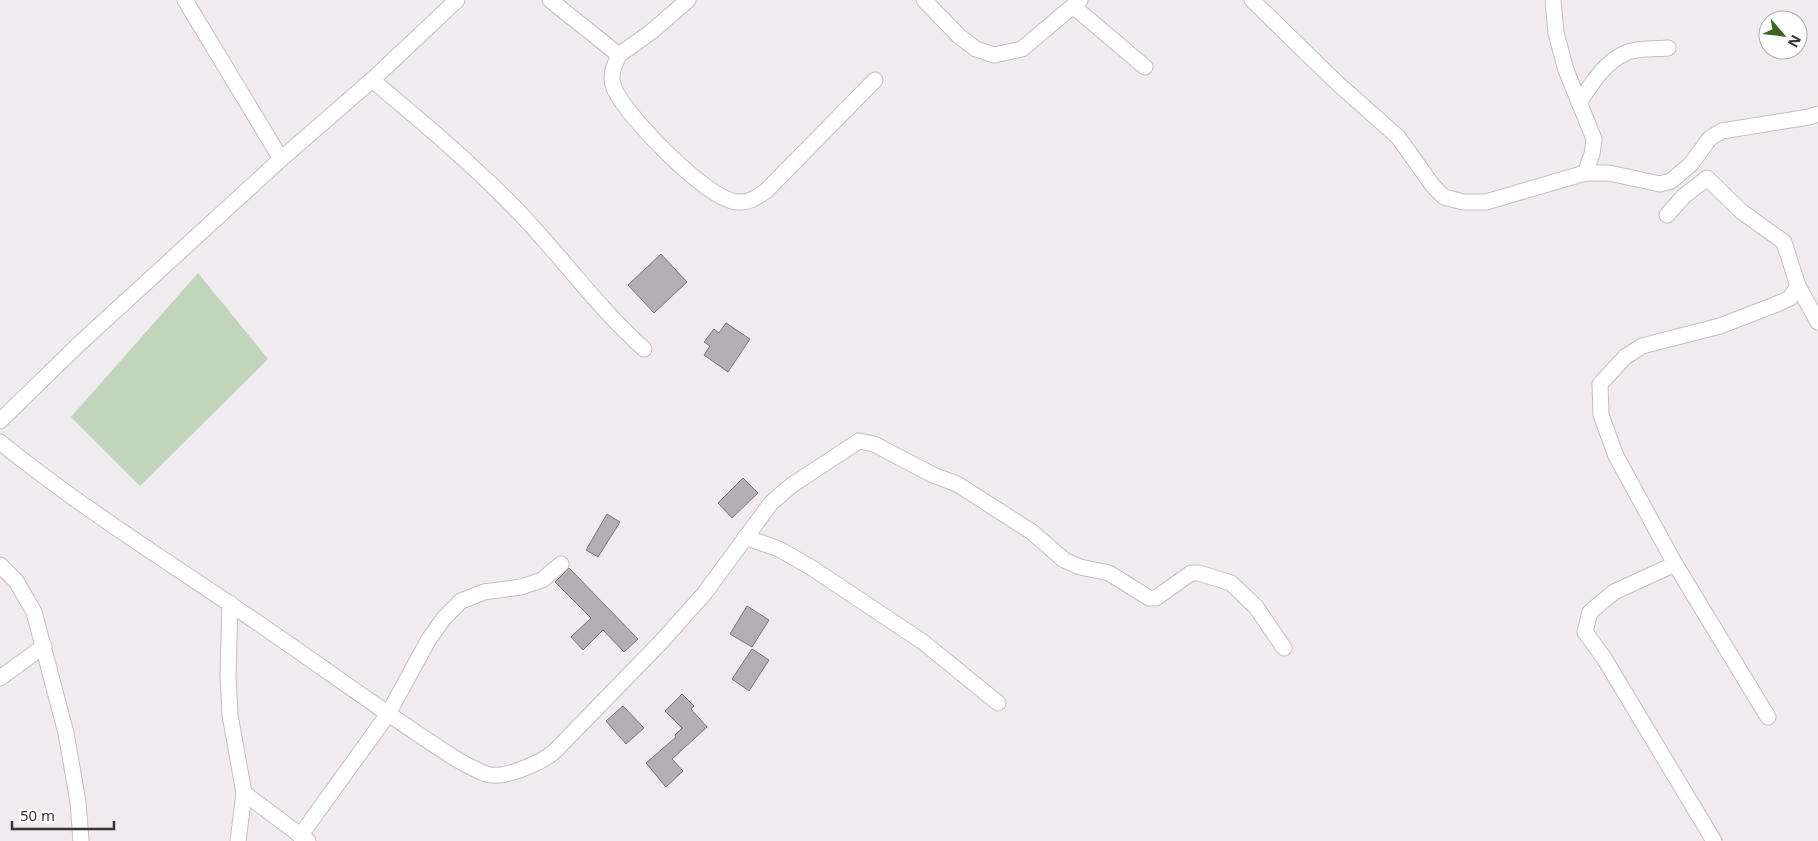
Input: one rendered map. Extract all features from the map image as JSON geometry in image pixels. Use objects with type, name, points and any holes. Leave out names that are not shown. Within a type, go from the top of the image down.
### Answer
[{"type":"street","points":[[185,0],[280,159]]},
{"type":"street","points":[[0,421],[78,344],[280,159],[372,80],[456,0]]},
{"type":"street","points":[[550,0],[620,55]]},
{"type":"street","points":[[688,0],[651,32],[620,55],[611,78],[614,89],[627,108],[678,163],[721,197],[737,202],[752,200],[766,191],[875,80]]},
{"type":"street","points":[[924,0],[959,36],[976,49],[994,55],[1022,49],[1077,3],[1145,67]]},
{"type":"street","points":[[1252,0],[1334,81],[1398,137],[1433,186],[1444,197],[1464,202],[1486,202],[1585,173],[1609,172],[1660,184],[1671,181],[1690,164],[1710,138],[1722,131],[1809,118],[1818,114]]},
{"type":"street","points":[[1552,0],[1556,33],[1566,70],[1594,139],[1592,154],[1585,173]]},
{"type":"street","points":[[1579,103],[1595,77],[1614,60],[1628,52],[1668,48]]},
{"type":"street","points":[[372,80],[458,152],[514,207],[565,262],[616,324],[644,349]]},
{"type":"street","points":[[1667,216],[1684,196],[1707,178],[1742,212],[1784,242],[1798,286],[1818,322]]},
{"type":"street","points":[[1768,717],[1676,564],[1616,456],[1601,415],[1600,384],[1624,357],[1642,346],[1736,320],[1790,298],[1798,286]]},
{"type":"street","points":[[0,442],[49,482],[230,603],[388,714],[442,749],[488,774],[500,775],[536,764],[553,753],[661,642],[704,594],[771,503],[792,485],[859,441],[874,444],[933,475],[957,484],[1032,532],[1064,560],[1080,567],[1109,573],[1149,598],[1156,598],[1191,573],[1199,573],[1231,583],[1256,607],[1284,648]]},
{"type":"street","points":[[745,537],[779,549],[812,568],[923,642],[998,703]]},
{"type":"street","points":[[244,793],[304,838],[388,714],[429,639],[444,618],[461,600],[484,592],[521,587],[542,580],[561,564]]},
{"type":"street","points":[[1676,564],[1614,592],[1590,612],[1585,632],[1604,658],[1714,841]]},
{"type":"street","points":[[0,565],[16,580],[34,612],[44,646],[66,733],[78,802],[81,841]]},
{"type":"street","points":[[230,603],[228,675],[230,715],[244,793],[238,841]]},
{"type":"street","points":[[0,678],[44,646]]},
{"type":"green space","points":[[198,273],[268,359],[140,486],[71,417]]},
{"type":"building","points":[[661,254],[687,282],[654,313],[628,285]]},
{"type":"building","points":[[726,323],[750,339],[728,372],[704,355],[710,346],[704,342],[714,329],[719,333]]},
{"type":"building","points":[[743,478],[758,493],[732,518],[718,503]]},
{"type":"building","points":[[607,514],[620,522],[598,557],[586,550]]},
{"type":"building","points":[[569,568],[638,639],[624,652],[603,630],[583,650],[571,637],[591,618],[555,582]]},
{"type":"building","points":[[747,606],[769,620],[752,647],[730,634]]},
{"type":"building","points":[[752,649],[769,660],[749,691],[732,679]]},
{"type":"building","points":[[682,694],[694,706],[691,709],[707,727],[672,759],[683,771],[666,787],[646,763],[676,737],[675,735],[682,728],[665,711]]},
{"type":"building","points":[[623,706],[644,728],[626,744],[606,721]]}]
